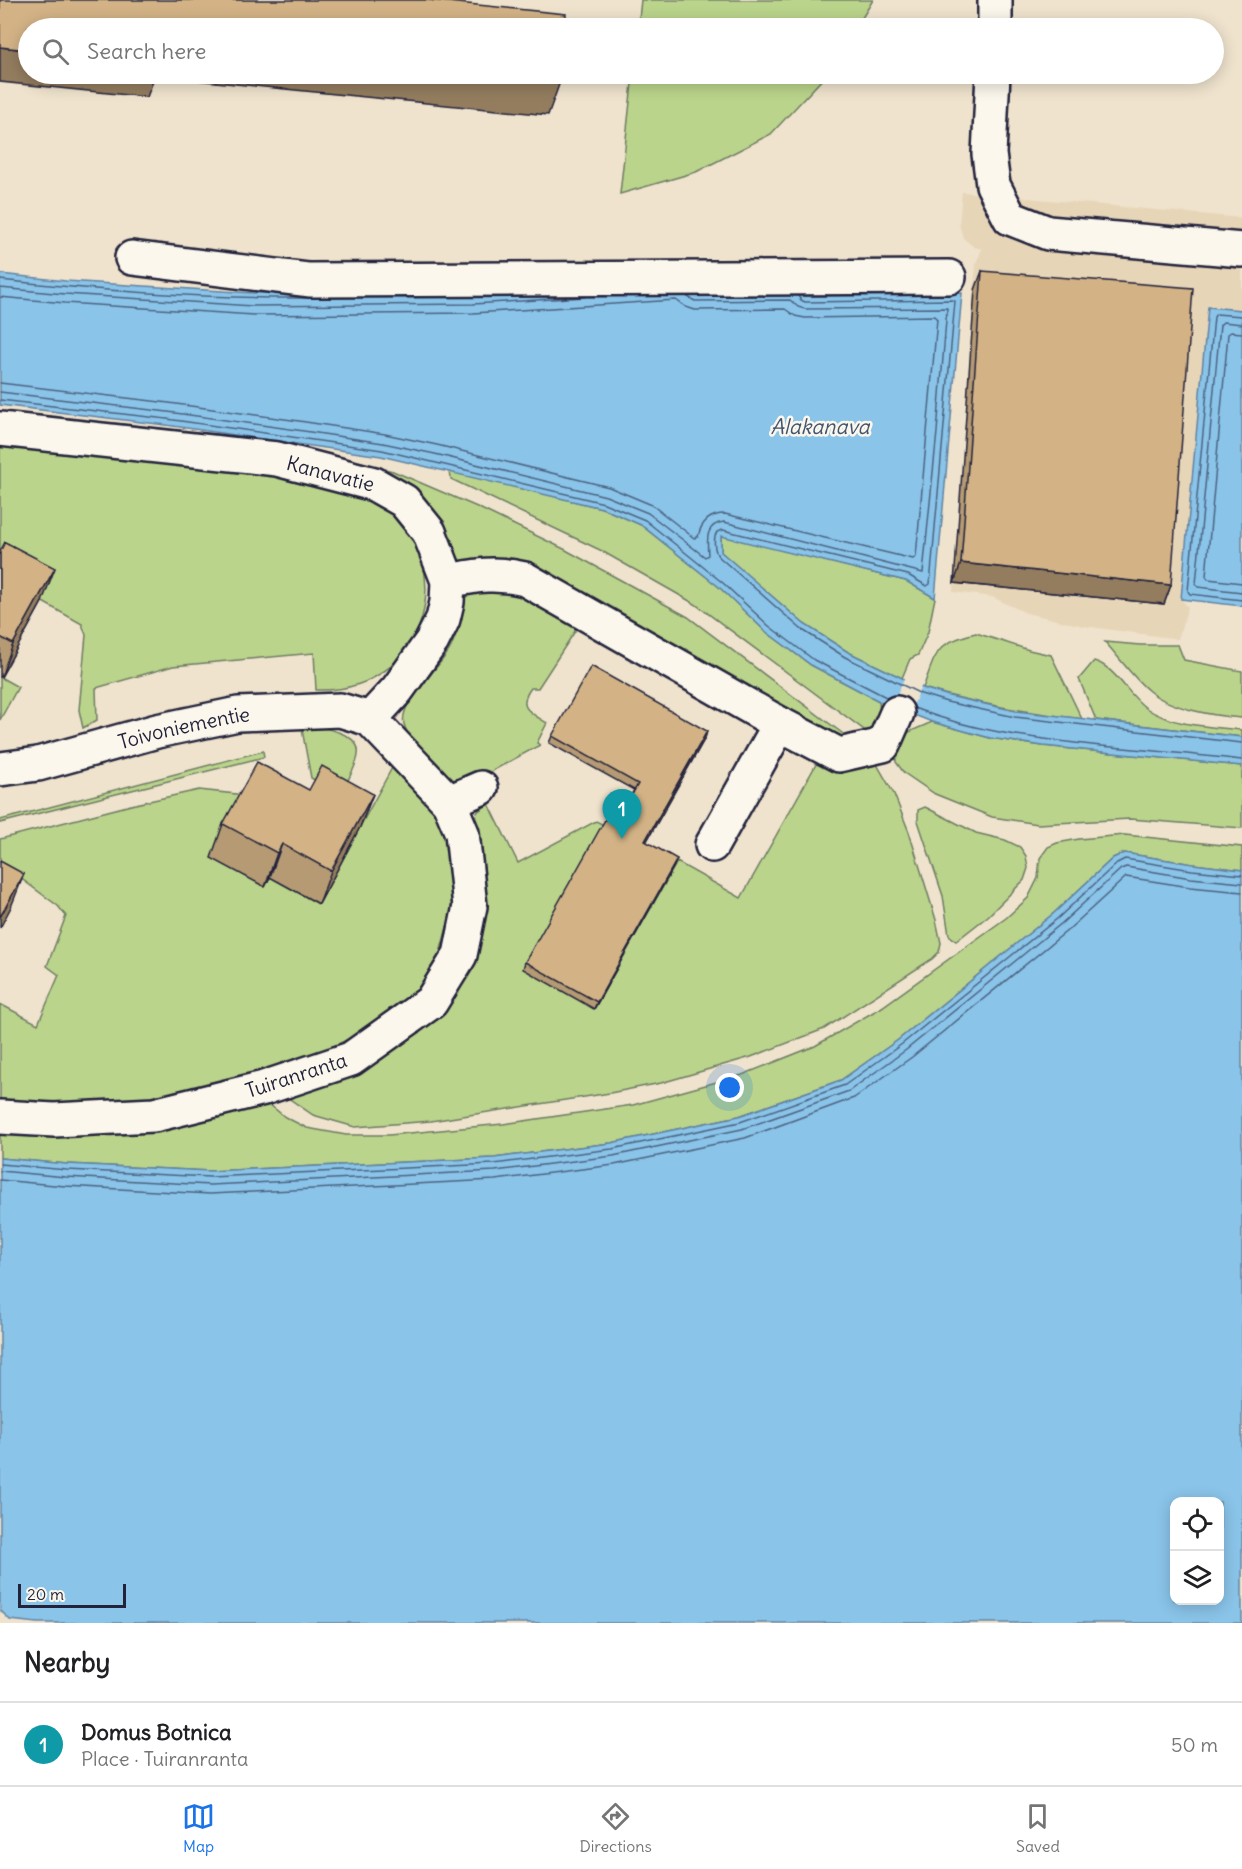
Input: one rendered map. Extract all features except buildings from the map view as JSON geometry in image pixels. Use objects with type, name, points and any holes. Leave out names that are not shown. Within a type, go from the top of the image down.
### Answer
[{"type":"street","points":[[994,18],[995,0]]},
{"type":"street","points":[[992,84],[989,154],[993,185],[1010,218],[1048,233],[1242,250]]},
{"type":"street","points":[[132,258],[309,280],[949,277]]},
{"type":"street","name":"Kanavatie","points":[[0,429],[277,459],[374,484],[404,501],[429,532],[448,581],[447,602],[443,620],[432,641],[397,690],[370,719]]},
{"type":"street","points":[[448,581],[487,574],[525,579],[780,724],[839,755],[884,745],[897,713]]},
{"type":"street","name":"Toivoniementie","points":[[0,769],[38,764],[157,731],[238,714],[340,710],[370,719]]},
{"type":"street","name":"Tuiranranta","points":[[0,1117],[54,1120],[154,1115],[264,1088],[351,1059],[430,1002],[460,955],[470,906],[462,833],[449,802],[370,719]]},
{"type":"street","points":[[712,845],[780,724]]},
{"type":"street","points":[[449,802],[481,788]]},
{"type":"shaded area","points":[[962,192],[1242,218],[1242,310],[1208,308],[1181,599],[1188,607],[1178,639],[1083,626],[1026,613],[992,597],[953,592],[976,263],[982,249],[974,247],[963,238],[959,224]]},
{"type":"green space","points":[[641,0],[873,0],[862,18],[639,18]]},
{"type":"green space","points":[[632,84],[818,84],[771,134],[696,172],[620,194]]},
{"type":"green space","points":[[0,443],[134,457],[309,481],[356,491],[392,513],[414,543],[425,576],[424,610],[412,641],[389,667],[357,685],[316,690],[314,653],[173,666],[96,688],[97,720],[83,728],[79,710],[86,635],[82,624],[0,578]]},
{"type":"green space","points":[[368,465],[393,471],[477,507],[564,549],[688,617],[850,739],[875,761],[894,794],[909,832],[936,920],[941,943],[939,952],[932,959],[824,1029],[751,1057],[661,1083],[431,1121],[355,1127],[313,1115],[284,1095],[433,1015],[473,821],[478,811],[489,804],[518,863],[596,821],[604,825],[594,1009],[677,862],[741,898],[819,759],[823,737],[461,564],[445,529],[427,502],[403,481]]},
{"type":"green space","points":[[450,471],[602,508],[641,525],[719,587],[765,631],[811,665],[879,701],[881,728],[879,734],[867,732],[695,604],[600,550],[451,479]]},
{"type":"green space","points":[[721,535],[906,581],[935,598],[928,632],[918,655],[910,659],[902,678],[848,652],[804,624],[721,552]]},
{"type":"green space","points":[[496,589],[534,596],[581,622],[538,688],[531,688],[525,700],[527,709],[547,723],[537,743],[540,745],[470,783],[454,783],[446,779],[416,746],[406,731],[404,715],[407,706],[451,647],[460,621],[462,593]]},
{"type":"green space","points":[[976,633],[1051,655],[1082,719],[1002,707],[923,688],[939,650],[952,641]]},
{"type":"green space","points":[[1105,642],[1178,645],[1184,660],[1242,671],[1242,718],[1181,707],[1158,697],[1138,680]]},
{"type":"green space","points":[[1094,661],[1108,669],[1140,703],[1156,714],[1192,725],[1242,730],[1242,737],[1096,720],[1079,679]]},
{"type":"green space","points":[[0,677],[18,687],[0,720]]},
{"type":"green space","points":[[932,722],[990,738],[1043,746],[1242,766],[1242,828],[1130,819],[1038,824],[992,817],[935,794],[904,773],[896,762],[895,751],[902,735]]},
{"type":"green space","points":[[301,724],[337,732],[353,740],[358,755],[347,782],[320,783],[311,778]]},
{"type":"green space","points":[[263,751],[264,757],[0,823],[0,820]]},
{"type":"green space","points":[[393,766],[428,803],[441,825],[449,849],[452,876],[451,913],[440,953],[416,992],[381,1023],[328,1049],[254,1074],[173,1096],[91,1106],[0,1101],[0,1004],[38,1024],[59,975],[47,966],[66,916],[58,906],[0,863],[0,839],[199,790],[245,795],[212,858],[264,886],[270,877],[318,904]]},
{"type":"green space","points":[[925,807],[976,833],[1005,840],[1020,847],[1026,856],[1028,868],[1024,880],[988,916],[956,941],[949,935],[943,896],[918,821],[918,810]]},
{"type":"green space","points":[[1125,835],[1242,847],[1242,870],[1124,853],[1113,858],[1054,913],[898,1040],[841,1080],[739,1116],[611,1143],[494,1158],[210,1171],[67,1164],[0,1158],[0,1129],[264,1100],[285,1117],[307,1128],[346,1135],[389,1135],[503,1124],[633,1105],[742,1075],[815,1046],[882,1007],[1006,918],[1028,898],[1038,878],[1040,858],[1048,847],[1079,839]]},
{"type":"water","name":"Alakanava","points":[[0,274],[66,281],[253,293],[803,286],[805,296],[962,293],[935,598],[906,581],[721,536],[721,552],[804,624],[848,652],[923,688],[1016,711],[1242,737],[1242,766],[1043,746],[990,738],[932,722],[879,701],[811,665],[765,631],[719,587],[641,525],[602,508],[381,456],[166,425],[0,405]]},
{"type":"water","points":[[1208,307],[1242,310],[1242,606],[1181,599]]},
{"type":"water","points":[[1124,853],[1242,870],[1242,1623],[37,1623],[10,1620],[0,1610],[0,1158],[67,1164],[210,1171],[494,1158],[611,1143],[739,1116],[841,1080],[898,1040],[1054,913],[1113,858]]},
{"type":"pier","points":[[905,676],[922,684],[909,716],[891,709]]},
{"type":"place","name":"Domus Botnica","points":[[622,839]]}]
